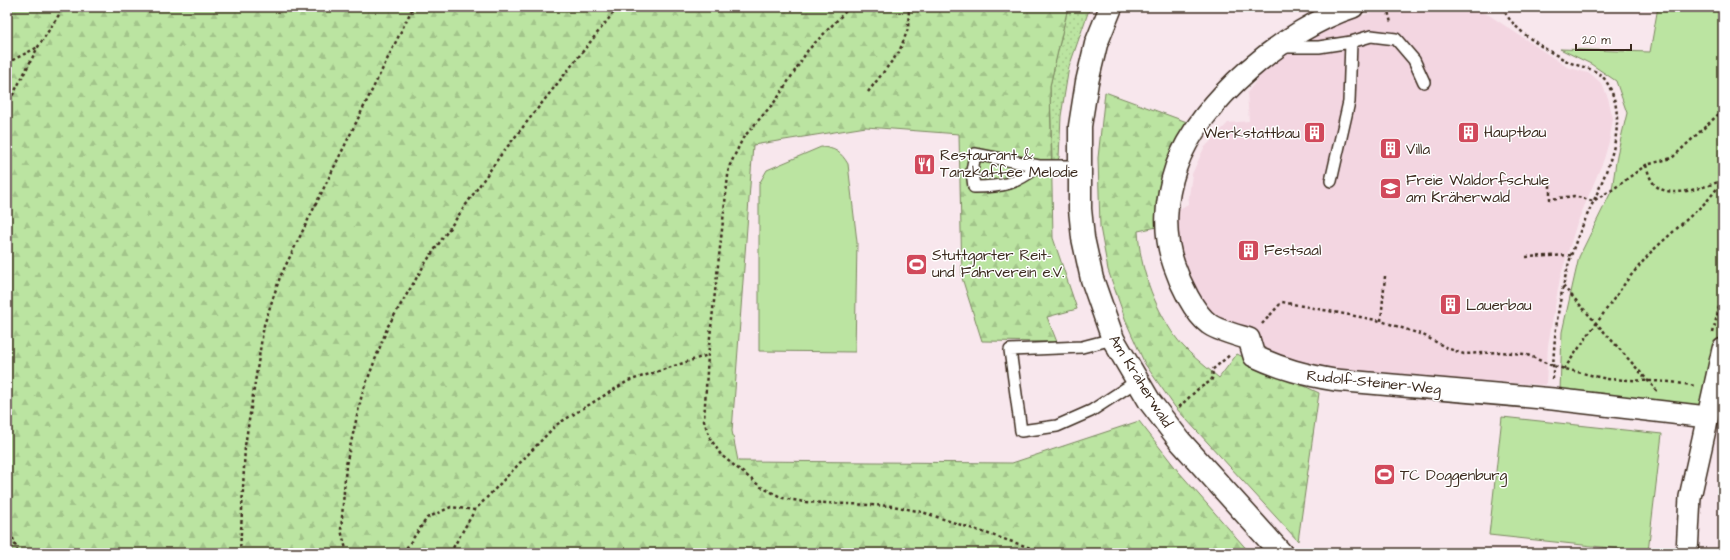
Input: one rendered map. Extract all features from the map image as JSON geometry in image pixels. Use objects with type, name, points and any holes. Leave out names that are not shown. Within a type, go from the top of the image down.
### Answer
[{"type":"main road","name":"Am Kräherwald","points":[[1111,7],[1096,44],[1087,82],[1080,126],[1080,209],[1083,238],[1092,279],[1113,340],[1150,402],[1180,441],[1281,553]]},
{"type":"street","points":[[1249,339],[1209,325],[1192,304],[1177,274],[1170,254],[1166,227],[1169,198],[1176,167],[1190,138],[1208,113],[1235,84],[1276,47],[1310,25],[1353,7]]},
{"type":"street","name":"Rudolf-Steiner-Weg","points":[[1249,339],[1254,356],[1273,365],[1303,375],[1335,380],[1553,400],[1707,417]]},
{"type":"street","points":[[1687,553],[1690,498],[1723,349]]},
{"type":"lane","points":[[1276,47],[1319,47],[1351,42],[1371,36],[1396,39],[1414,60],[1424,82]]},
{"type":"lane","points":[[1331,181],[1349,102],[1351,42]]},
{"type":"lane","points":[[1039,166],[1026,176],[1008,185],[974,187],[972,171],[975,154],[1039,166],[1079,166]]},
{"type":"lane","points":[[1113,340],[1082,347],[1010,350],[1021,431],[1057,426],[1091,411],[1137,381]]},
{"type":"path","points":[[7,106],[38,47],[64,7]]},
{"type":"path","points":[[240,553],[245,446],[264,325],[280,277],[413,7]]},
{"type":"path","points":[[347,553],[341,530],[346,465],[362,394],[388,326],[426,262],[500,156],[618,7]]},
{"type":"path","points":[[850,7],[808,50],[777,99],[743,138],[729,167],[708,355],[704,421],[710,438],[721,455],[760,487],[783,498],[804,502],[893,506],[922,512],[1046,553]]},
{"type":"path","points":[[868,92],[899,52],[908,29],[909,7]]},
{"type":"path","points":[[1377,7],[1383,7]]},
{"type":"path","points":[[1502,7],[1512,22],[1529,36],[1568,62],[1593,69],[1606,80],[1613,96],[1617,116],[1616,140],[1610,161],[1571,255],[1563,286],[1553,349],[1553,400]]},
{"type":"path","points":[[7,62],[38,47]]},
{"type":"path","points":[[1550,185],[1550,199],[1574,196],[1593,201],[1612,190],[1646,165],[1672,158],[1723,110]]},
{"type":"path","points":[[1646,165],[1649,177],[1655,185],[1661,189],[1669,191],[1697,190],[1723,181]]},
{"type":"path","points":[[1564,368],[1628,279],[1651,252],[1707,201],[1723,181]]},
{"type":"path","points":[[1526,257],[1571,255]]},
{"type":"path","points":[[1381,321],[1385,276]]},
{"type":"path","points":[[1563,286],[1676,413]]},
{"type":"path","points":[[1174,412],[1198,389],[1210,380],[1213,376],[1212,370],[1249,339],[1282,302],[1381,321],[1422,335],[1447,348],[1464,354],[1500,352],[1525,354],[1553,366],[1608,379],[1672,382],[1700,387]]},
{"type":"path","points":[[450,553],[475,510],[556,425],[628,381],[708,355]]},
{"type":"path","points":[[403,553],[427,518],[451,507],[475,510]]},
{"type":"path","points":[[7,521],[18,553]]},
{"type":"shaded area","name":"Freie Waldorfschule am Kräherwald","points":[[1391,7],[1471,8],[1489,15],[1567,67],[1591,74],[1602,84],[1608,98],[1613,118],[1610,138],[1604,159],[1576,226],[1560,278],[1548,345],[1546,385],[1337,371],[1306,366],[1257,347],[1216,319],[1200,300],[1178,251],[1176,211],[1188,204],[1192,174],[1204,148],[1228,123],[1249,121],[1247,93],[1265,69],[1309,39],[1347,20]]},
{"type":"green space","points":[[7,7],[1068,7],[1050,86],[1053,238],[1077,309],[1047,317],[1057,342],[982,341],[962,278],[959,134],[866,127],[753,145],[732,431],[738,461],[1012,463],[1139,421],[1178,471],[1250,553],[7,553]]},
{"type":"green space","points":[[1068,7],[1090,7],[1069,67],[1061,116],[1059,158],[1056,161],[1052,161],[1050,86]]},
{"type":"green space","points":[[1658,7],[1723,7],[1723,331],[1704,415],[1560,391],[1562,332],[1579,257],[1612,190],[1617,155],[1627,113],[1616,81],[1591,64],[1560,49],[1650,52]]},
{"type":"green space","points":[[1105,92],[1187,122],[1160,186],[1157,227],[1138,231],[1139,245],[1149,285],[1160,311],[1174,335],[1189,352],[1219,378],[1237,354],[1319,393],[1298,541],[1175,407],[1145,364],[1127,324],[1108,270],[1100,227],[1098,158]]},
{"type":"green space","points":[[821,147],[830,148],[837,151],[843,156],[848,164],[857,242],[855,352],[759,351],[759,184],[767,170]]},
{"type":"green space","points":[[1502,417],[1662,434],[1648,552],[1489,535]]},
{"type":"place","name":"Hauptbau","points":[[1468,132]]},
{"type":"place","name":"Werkstattbau","points":[[1315,133]]},
{"type":"place","name":"Villa","points":[[1390,149]]},
{"type":"place","name":"Restaurant & Tanzkaffee Melodie","points":[[925,164]]},
{"type":"place","name":"Freie Waldorfschule am Kräherwald","points":[[1391,189]]},
{"type":"place","name":"Festsaal","points":[[1248,250]]},
{"type":"place","name":"Stuttgarter Reit- und Fahrverein e.V.","points":[[917,264]]},
{"type":"place","name":"Lauerbau","points":[[1450,305]]},
{"type":"place","name":"TC Doggenburg","points":[[1385,475]]}]
